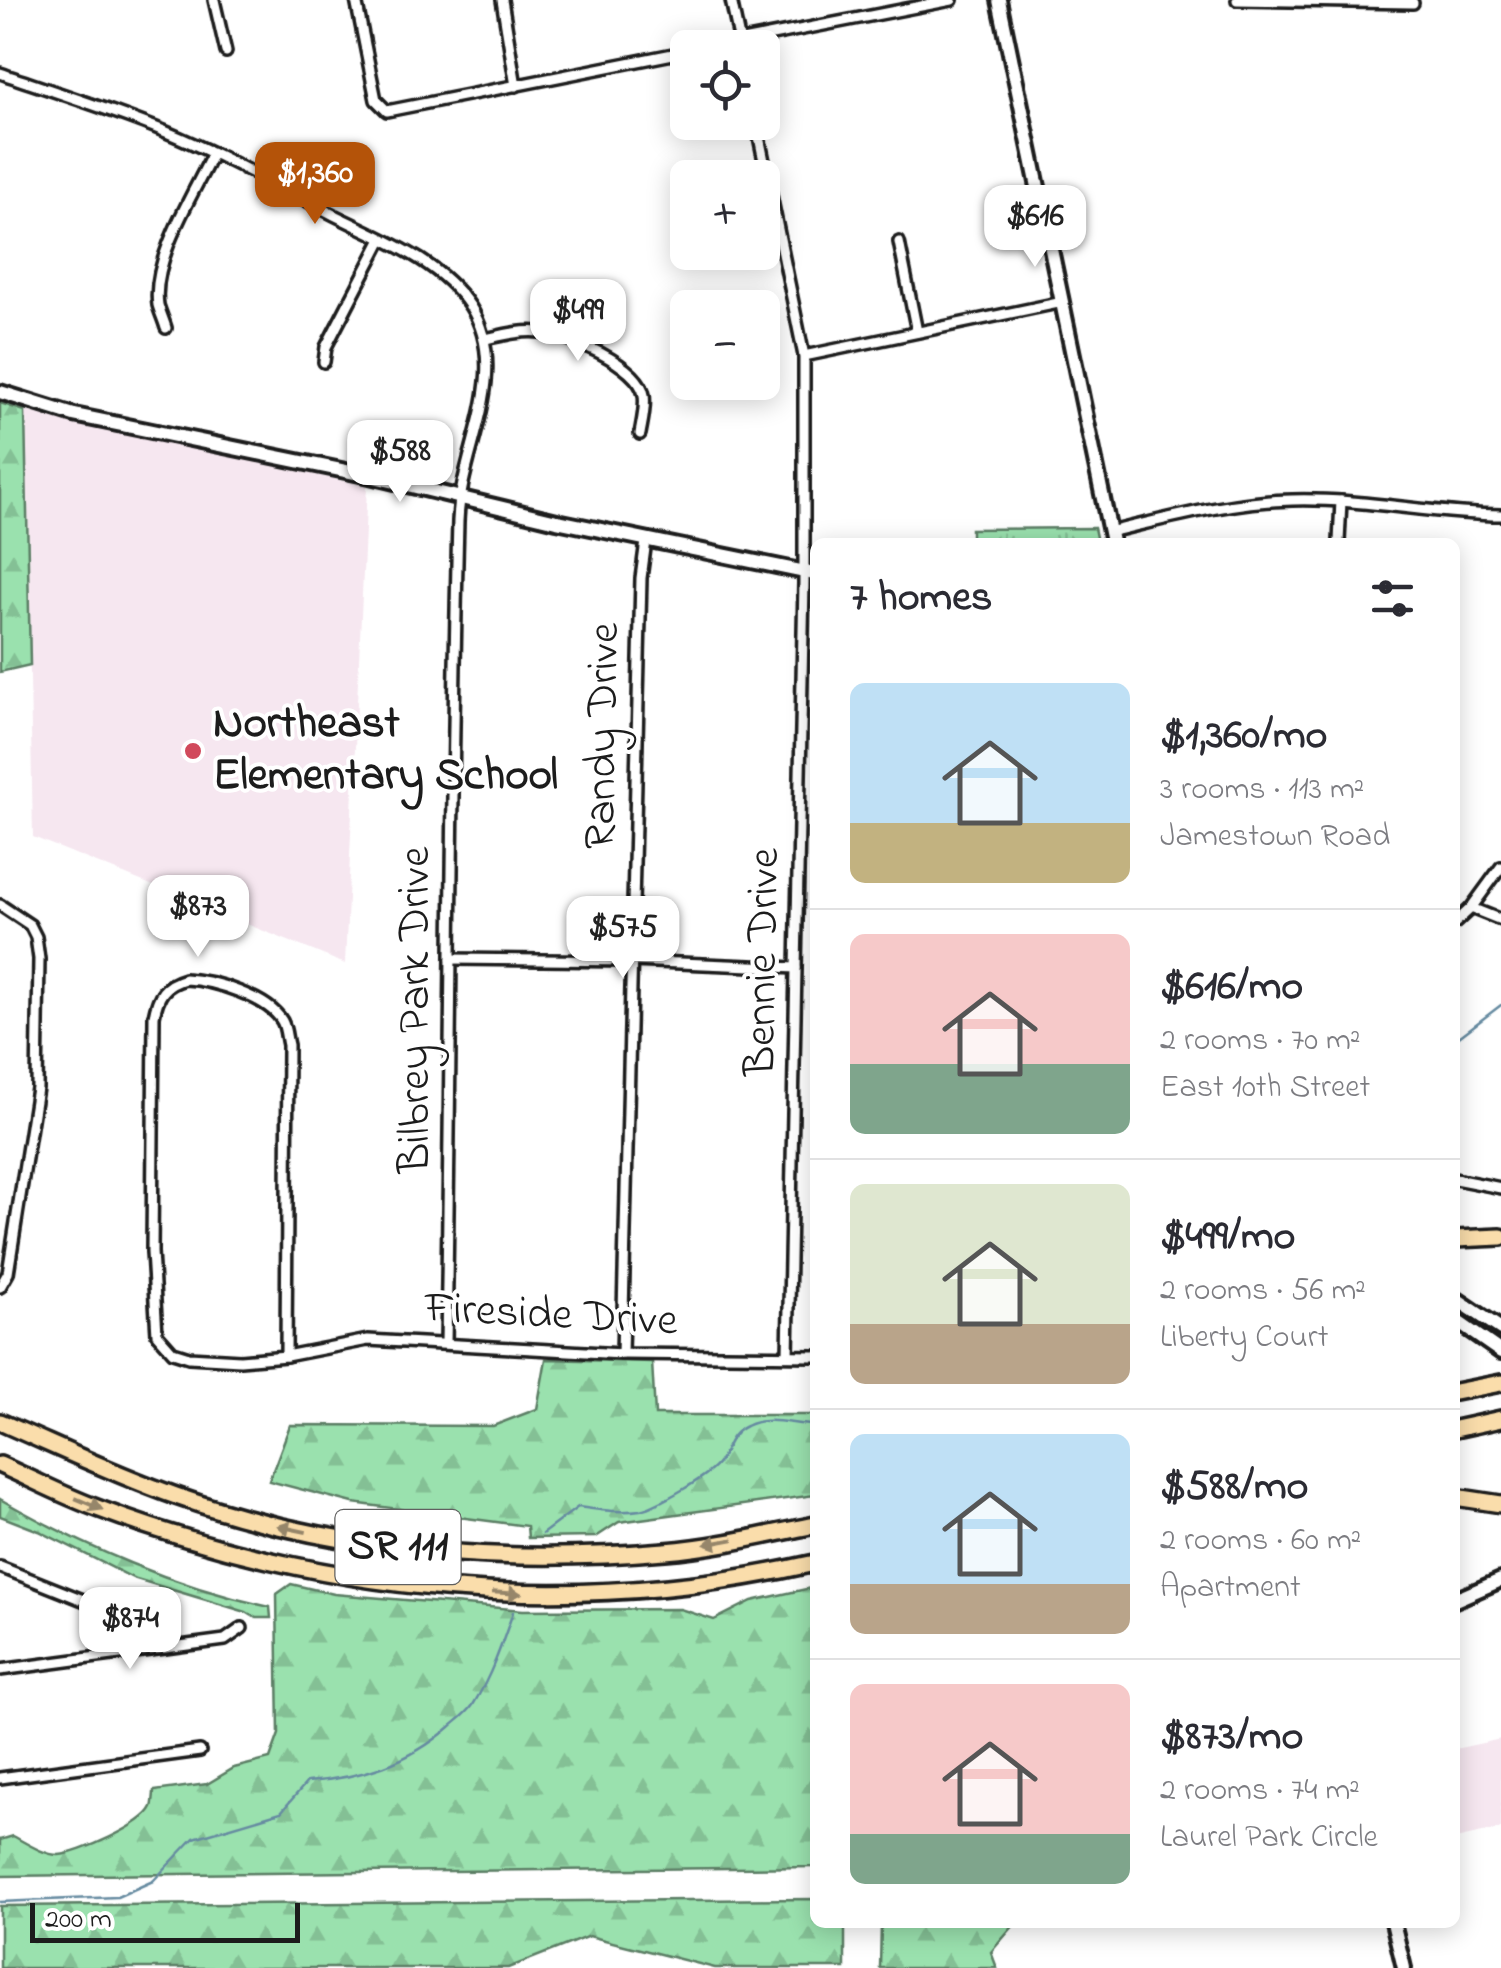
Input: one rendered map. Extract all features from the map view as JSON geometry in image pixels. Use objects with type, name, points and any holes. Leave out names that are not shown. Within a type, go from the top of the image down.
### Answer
[{"type":"highway","points":[[1460,1240],[1501,1237]]},
{"type":"highway","points":[[1460,1391],[1501,1382]]},
{"type":"highway","points":[[1460,1428],[1501,1420]]},
{"type":"highway","name":"SR 111","points":[[0,1422],[175,1496],[284,1528],[386,1546],[481,1556],[550,1557],[668,1551],[810,1526]]},
{"type":"highway","name":"SR 111","points":[[0,1465],[95,1508],[189,1540],[310,1571],[435,1590],[620,1592],[810,1565]]},
{"type":"highway","points":[[1460,1498],[1501,1504]]},
{"type":"street","points":[[214,0],[226,52]]},
{"type":"street","points":[[356,0],[376,100],[387,110],[670,55]]},
{"type":"street","points":[[502,0],[516,86]]},
{"type":"street","points":[[731,0],[737,30]]},
{"type":"street","points":[[780,36],[952,0]]},
{"type":"street","points":[[1000,0],[1110,537],[1215,508],[1261,502],[1341,502],[1450,514],[1501,514]]},
{"type":"street","points":[[1237,0],[1414,3]]},
{"type":"street","points":[[0,74],[130,118],[213,154],[410,252],[458,291],[485,339],[538,331],[568,337],[599,353],[641,385],[645,398],[640,434]]},
{"type":"street","name":"Bennie Drive","points":[[760,140],[804,356],[810,572],[788,1356]]},
{"type":"street","points":[[166,328],[158,304],[159,280],[176,229],[213,154]]},
{"type":"street","points":[[324,362],[326,347],[382,239]]},
{"type":"street","points":[[899,242],[917,332]]},
{"type":"street","points":[[804,356],[1063,302]]},
{"type":"street","name":"Bilbrey Park Drive","points":[[446,1343],[459,497],[484,395],[485,339]]},
{"type":"street","points":[[0,392],[74,415],[810,572]]},
{"type":"street","points":[[1339,538],[1341,502]]},
{"type":"street","name":"Randy Drive","points":[[622,1354],[641,578],[646,540]]},
{"type":"street","points":[[1460,918],[1501,867]]},
{"type":"street","points":[[0,906],[30,924],[39,960],[37,1088],[8,1273],[0,1287]]},
{"type":"street","points":[[1471,908],[1501,920]]},
{"type":"street","points":[[451,959],[796,968]]},
{"type":"street","name":"Fireside Drive","points":[[286,1356],[288,1064],[284,1024],[272,1009],[229,988],[198,980],[172,983],[162,991],[154,1016],[152,1252],[157,1334],[174,1352],[189,1358],[240,1360],[286,1356],[368,1340],[622,1354],[810,1356]]},
{"type":"street","points":[[1460,1180],[1501,1188]]},
{"type":"street","points":[[1460,1301],[1501,1329]]},
{"type":"street","points":[[1460,1323],[1501,1352]]},
{"type":"street","points":[[0,1568],[98,1606],[120,1627],[132,1652]]},
{"type":"street","points":[[1460,1598],[1501,1580]]},
{"type":"street","points":[[0,1670],[225,1640],[242,1628]]},
{"type":"street","points":[[0,1778],[200,1751]]},
{"type":"street","points":[[1394,1928],[1404,1968]]},
{"type":"shaded area","name":"Northeast Elementary School","points":[[25,411],[367,486],[345,964],[33,837]]},
{"type":"shaded area","points":[[1501,1739],[1501,1829],[1460,1838],[1460,1748]]},
{"type":"green space","points":[[0,403],[25,411],[30,665],[0,672]]},
{"type":"green space","points":[[1094,528],[1096,538],[971,538],[971,529]]},
{"type":"green space","points":[[546,1359],[652,1362],[655,1415],[810,1415],[810,1496],[619,1522],[596,1537],[528,1538],[527,1526],[353,1503],[269,1481],[290,1425],[493,1426],[537,1409]]},
{"type":"green space","points":[[0,1499],[131,1564],[270,1607],[271,1618],[256,1618],[133,1578],[0,1516]]},
{"type":"green space","points":[[291,1584],[334,1594],[523,1610],[680,1609],[714,1620],[752,1601],[810,1588],[810,1867],[0,1876],[0,1840],[13,1836],[47,1853],[68,1853],[137,1822],[152,1807],[154,1791],[207,1784],[234,1768],[270,1759],[279,1734],[277,1594]]},
{"type":"green space","points":[[810,1899],[810,1928],[845,1928],[845,1968],[715,1968],[589,1936],[508,1968],[0,1968],[0,1906]]},
{"type":"green space","points":[[881,1928],[1012,1928],[991,1952],[997,1968],[880,1968]]},
{"type":"waterway","points":[[1460,1036],[1501,1005]]},
{"type":"waterway","points":[[542,1534],[578,1507],[633,1511],[670,1497],[714,1468],[732,1437],[746,1426],[771,1421],[810,1425]]},
{"type":"waterway","points":[[0,1902],[117,1897],[153,1881],[194,1838],[281,1812],[307,1782],[383,1767],[418,1750],[473,1705],[491,1671],[513,1612]]},
{"type":"place","name":"Northeast Elementary School","points":[[193,751]]}]
